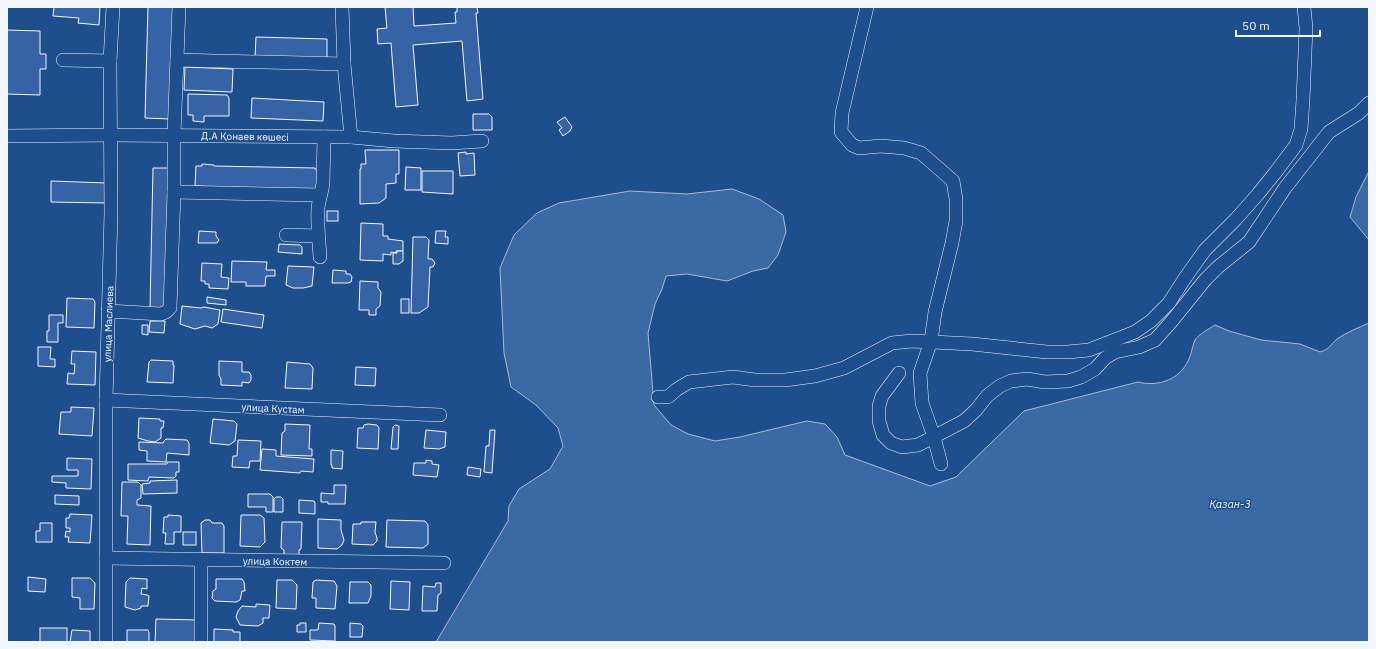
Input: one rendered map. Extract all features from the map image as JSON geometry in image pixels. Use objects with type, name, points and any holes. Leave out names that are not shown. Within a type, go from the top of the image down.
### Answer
[{"type":"street","name":"улица Маслиева","points":[[106,642],[106,400],[111,213],[110,62],[113,7]]},
{"type":"street","points":[[108,311],[161,314],[170,308],[178,7]]},
{"type":"street","points":[[342,7],[344,64],[351,137]]},
{"type":"street","points":[[867,7],[842,113],[841,132],[852,145],[859,148],[881,146],[904,148],[921,153],[953,181],[956,199],[956,221],[946,270],[935,312],[931,341],[920,373],[922,403],[934,437],[941,464]]},
{"type":"street","points":[[658,397],[668,396],[689,382],[733,377],[755,380],[786,380],[815,376],[844,368],[892,343],[931,341],[1003,346],[1028,351],[1068,352],[1089,350],[1135,332],[1151,321],[1169,304],[1205,250],[1258,194],[1296,145],[1301,129],[1303,100],[1306,28],[1304,7]]},
{"type":"street","points":[[63,60],[110,62]]},
{"type":"street","points":[[177,60],[344,64]]},
{"type":"street","points":[[899,373],[882,396],[879,406],[879,421],[883,435],[892,443],[902,447],[918,445],[964,421],[976,410],[987,396],[1006,383],[1026,379],[1045,382],[1068,381],[1081,377],[1095,369],[1105,358],[1115,352],[1139,347],[1155,340],[1205,280],[1218,267],[1250,242],[1285,188],[1329,132],[1359,113],[1369,103]]},
{"type":"street","name":"Д.А Қонаев көшесі","points":[[7,136],[110,135],[351,137],[394,141],[452,143],[482,141]]},
{"type":"street","points":[[320,257],[318,209],[323,183],[324,137]]},
{"type":"street","points":[[174,192],[320,195]]},
{"type":"street","points":[[286,235],[318,236]]},
{"type":"street","name":"улица Кустам","points":[[106,400],[440,415]]},
{"type":"street","name":"улица Коктем","points":[[106,558],[444,563]]},
{"type":"street","points":[[201,560],[201,642]]},
{"type":"water","points":[[1369,171],[1369,240],[1350,217],[1356,197]]},
{"type":"water","name":"Қазан-3","points":[[732,189],[759,199],[783,215],[786,232],[778,255],[768,268],[753,271],[727,281],[687,274],[666,276],[655,304],[648,333],[654,405],[671,425],[688,434],[715,441],[740,437],[807,421],[825,424],[837,437],[845,455],[930,486],[956,477],[1024,411],[1138,382],[1153,384],[1160,383],[1173,377],[1184,368],[1195,340],[1215,325],[1229,331],[1261,340],[1300,344],[1320,352],[1328,348],[1337,339],[1369,323],[1369,642],[436,642],[508,521],[509,506],[519,489],[550,469],[563,446],[558,428],[536,405],[511,387],[504,353],[500,268],[514,235],[537,213],[559,203],[630,191],[687,194]]},
{"type":"building","points":[[54,7],[100,7],[99,25],[78,23],[79,18],[53,16]]},
{"type":"building","points":[[148,7],[173,7],[170,119],[145,118]]},
{"type":"building","points":[[385,7],[413,7],[414,26],[456,23],[455,12],[457,12],[457,7],[477,7],[478,13],[476,13],[483,99],[467,101],[462,41],[413,45],[418,105],[396,107],[391,43],[378,44],[377,29],[387,28]]},
{"type":"building","points":[[7,30],[40,31],[40,54],[46,54],[46,69],[40,69],[40,95],[7,94]]},
{"type":"building","points":[[256,37],[327,39],[327,59],[255,57]]},
{"type":"building","points":[[185,67],[233,69],[232,92],[184,90]]},
{"type":"building","points":[[188,94],[227,95],[229,98],[229,116],[204,116],[204,122],[193,121],[193,115],[188,115]]},
{"type":"building","points":[[252,98],[324,102],[323,121],[251,118]]},
{"type":"building","points":[[473,114],[489,114],[492,117],[492,130],[473,130]]},
{"type":"building","points":[[565,117],[572,127],[570,131],[563,136],[559,130],[562,128],[557,122]]},
{"type":"building","points":[[365,150],[399,150],[399,174],[396,174],[396,183],[386,184],[386,198],[379,203],[360,204],[360,169],[361,164],[366,164]]},
{"type":"building","points":[[466,152],[466,154],[474,153],[475,175],[460,176],[458,153]]},
{"type":"building","points":[[202,164],[214,166],[315,168],[320,170],[319,190],[195,186],[196,166],[202,166]]},
{"type":"building","points":[[406,167],[421,168],[421,190],[405,190]]},
{"type":"building","points":[[153,168],[171,168],[167,308],[150,308]]},
{"type":"building","points":[[422,171],[453,171],[453,194],[422,192]]},
{"type":"building","points":[[51,181],[107,183],[107,203],[51,202]]},
{"type":"building","points":[[327,211],[338,211],[338,221],[327,221]]},
{"type":"building","points":[[361,223],[383,224],[383,236],[388,236],[388,239],[403,241],[403,251],[396,251],[396,253],[391,252],[391,255],[383,254],[383,261],[360,260]]},
{"type":"building","points":[[199,231],[216,232],[216,236],[219,240],[217,243],[198,243]]},
{"type":"building","points":[[436,231],[446,231],[445,237],[448,237],[448,244],[435,243]]},
{"type":"building","points":[[413,237],[426,237],[429,240],[428,259],[432,259],[435,263],[433,267],[430,267],[428,307],[419,313],[411,313]]},
{"type":"building","points":[[279,244],[300,245],[302,247],[302,254],[278,252]]},
{"type":"building","points":[[397,251],[403,251],[403,261],[399,264],[393,264],[393,253],[397,253]]},
{"type":"building","points":[[232,261],[267,262],[266,270],[275,270],[275,276],[266,276],[265,286],[246,286],[246,282],[231,282]]},
{"type":"building","points":[[202,263],[222,264],[221,277],[229,278],[228,289],[209,288],[209,284],[205,284],[205,281],[201,281]]},
{"type":"building","points":[[288,266],[314,267],[312,286],[293,288],[286,285]]},
{"type":"building","points":[[333,270],[346,271],[346,274],[350,274],[352,277],[351,282],[332,283]]},
{"type":"building","points":[[360,281],[378,282],[378,288],[381,292],[380,306],[376,309],[376,315],[369,315],[369,310],[359,310]]},
{"type":"building","points":[[207,297],[226,300],[226,305],[207,303]]},
{"type":"building","points":[[67,298],[93,299],[95,302],[94,328],[66,327]]},
{"type":"building","points":[[401,299],[409,299],[409,313],[401,313]]},
{"type":"building","points":[[182,306],[204,307],[220,310],[218,324],[212,328],[205,326],[195,329],[180,324]]},
{"type":"building","points":[[223,309],[264,315],[262,328],[221,322]]},
{"type":"building","points":[[49,315],[63,315],[63,323],[58,323],[58,342],[47,342]]},
{"type":"building","points":[[150,321],[165,321],[164,333],[149,332]]},
{"type":"building","points":[[142,325],[148,325],[148,335],[142,334]]},
{"type":"building","points":[[38,347],[51,347],[50,359],[55,359],[55,367],[38,366]]},
{"type":"building","points":[[72,351],[96,352],[95,385],[67,384],[68,373],[74,374],[75,364],[71,364]]},
{"type":"building","points":[[151,360],[173,361],[173,383],[147,382],[149,362]]},
{"type":"building","points":[[219,361],[242,362],[242,372],[249,372],[251,375],[251,380],[249,383],[242,382],[242,386],[221,385]]},
{"type":"building","points":[[287,362],[310,364],[313,368],[312,389],[285,388]]},
{"type":"building","points":[[356,367],[376,368],[375,386],[355,385]]},
{"type":"building","points":[[71,407],[94,408],[92,436],[59,434],[61,412],[71,412]]},
{"type":"building","points":[[139,418],[160,419],[160,421],[164,421],[163,428],[161,428],[161,438],[155,442],[138,438]]},
{"type":"building","points":[[213,419],[234,421],[237,424],[235,441],[229,445],[210,443]]},
{"type":"building","points":[[285,424],[310,425],[309,449],[312,449],[312,456],[281,455],[282,433],[285,431]]},
{"type":"building","points":[[364,425],[377,425],[379,428],[378,449],[357,448],[358,428],[363,428]]},
{"type":"building","points":[[395,425],[399,426],[398,449],[391,449],[393,427]]},
{"type":"building","points":[[426,430],[446,432],[445,447],[439,449],[424,448]]},
{"type":"building","points":[[490,430],[495,430],[492,473],[484,472],[486,446],[489,446]]},
{"type":"building","points":[[166,439],[187,440],[189,443],[189,455],[167,453],[166,462],[147,461],[147,451],[139,450],[139,442],[163,443]]},
{"type":"building","points":[[238,440],[261,441],[260,461],[250,461],[249,468],[232,467],[233,456],[237,456]]},
{"type":"building","points":[[262,449],[276,450],[276,456],[314,459],[313,472],[301,471],[300,473],[260,470]]},
{"type":"building","points":[[331,450],[343,451],[342,469],[332,468]]},
{"type":"building","points":[[67,458],[92,459],[91,489],[66,488],[66,483],[52,482],[52,476],[78,476],[78,470],[67,470]]},
{"type":"building","points":[[426,460],[432,461],[432,464],[439,465],[437,477],[413,475],[414,463],[426,463]]},
{"type":"building","points":[[167,462],[179,462],[179,472],[176,472],[176,476],[174,478],[149,477],[148,481],[128,480],[128,464],[167,464]]},
{"type":"building","points":[[468,467],[481,469],[480,477],[467,475]]},
{"type":"building","points":[[177,480],[177,493],[143,494],[142,484],[150,483],[150,481]]},
{"type":"building","points":[[122,482],[138,482],[141,485],[141,498],[137,500],[137,505],[151,506],[150,545],[127,544],[128,516],[121,516]]},
{"type":"building","points":[[334,485],[346,485],[345,504],[328,504],[328,502],[321,502],[321,493],[334,494]]},
{"type":"building","points":[[248,494],[270,494],[273,497],[273,512],[266,512],[266,507],[248,507]]},
{"type":"building","points":[[55,495],[79,496],[79,505],[55,504]]},
{"type":"building","points":[[276,497],[281,497],[283,499],[283,512],[274,512],[274,499]]},
{"type":"building","points":[[299,500],[314,501],[315,514],[299,513]]},
{"type":"building","points":[[70,514],[92,515],[90,543],[68,542],[69,537],[65,537],[66,531],[70,532],[70,528],[66,528],[66,518],[69,518]]},
{"type":"building","points":[[168,515],[181,516],[181,532],[174,532],[174,544],[165,544],[166,533],[163,533],[164,517],[168,517]]},
{"type":"building","points":[[241,515],[260,515],[264,518],[265,542],[260,547],[240,546]]},
{"type":"building","points":[[318,519],[341,520],[341,530],[344,540],[342,545],[337,549],[318,548]]},
{"type":"building","points":[[205,520],[210,520],[212,523],[222,523],[224,526],[224,553],[202,553],[201,523]]},
{"type":"building","points":[[387,520],[425,521],[428,525],[428,544],[423,548],[386,547]]},
{"type":"building","points":[[282,522],[302,522],[301,549],[299,550],[299,555],[284,555],[284,550],[281,548]]},
{"type":"building","points":[[361,522],[376,522],[375,532],[377,541],[373,545],[352,544],[353,524],[361,524]]},
{"type":"building","points":[[40,523],[52,523],[52,542],[36,542],[36,531],[40,531]]},
{"type":"building","points":[[183,532],[196,532],[196,545],[183,545]]},
{"type":"building","points":[[28,577],[46,579],[45,592],[28,591]]},
{"type":"building","points":[[72,578],[90,578],[95,583],[94,609],[80,609],[80,598],[72,597]]},
{"type":"building","points":[[130,578],[147,579],[147,589],[142,588],[141,594],[149,596],[148,606],[141,606],[141,608],[135,610],[125,607],[126,582]]},
{"type":"building","points":[[216,579],[242,579],[244,582],[245,591],[242,591],[240,600],[236,602],[215,601],[212,598],[213,591],[216,589]]},
{"type":"building","points":[[277,580],[292,580],[297,585],[296,609],[276,608]]},
{"type":"building","points":[[316,580],[334,581],[337,586],[335,609],[316,608],[316,598],[312,598],[313,582]]},
{"type":"building","points":[[391,581],[410,582],[409,610],[390,609]]},
{"type":"building","points":[[350,582],[368,582],[371,585],[371,596],[368,603],[349,603]]},
{"type":"building","points":[[436,583],[441,583],[441,593],[438,595],[437,611],[422,611],[423,586],[435,587]]},
{"type":"building","points":[[256,604],[270,605],[269,618],[263,618],[263,623],[258,626],[240,625],[236,617],[238,611],[242,606],[256,607]]},
{"type":"building","points":[[156,619],[197,620],[199,642],[155,642]]},
{"type":"building","points":[[300,623],[306,623],[306,632],[297,632],[297,625],[300,625]]},
{"type":"building","points":[[319,623],[334,624],[335,641],[310,640],[310,630],[318,630]]},
{"type":"building","points":[[350,623],[361,624],[363,626],[362,637],[350,637]]},
{"type":"building","points":[[40,628],[67,628],[67,642],[40,642]]},
{"type":"building","points":[[214,629],[240,632],[240,642],[214,642]]},
{"type":"building","points":[[72,630],[90,631],[90,642],[70,642]]},
{"type":"building","points":[[127,630],[148,630],[149,642],[127,642]]}]
